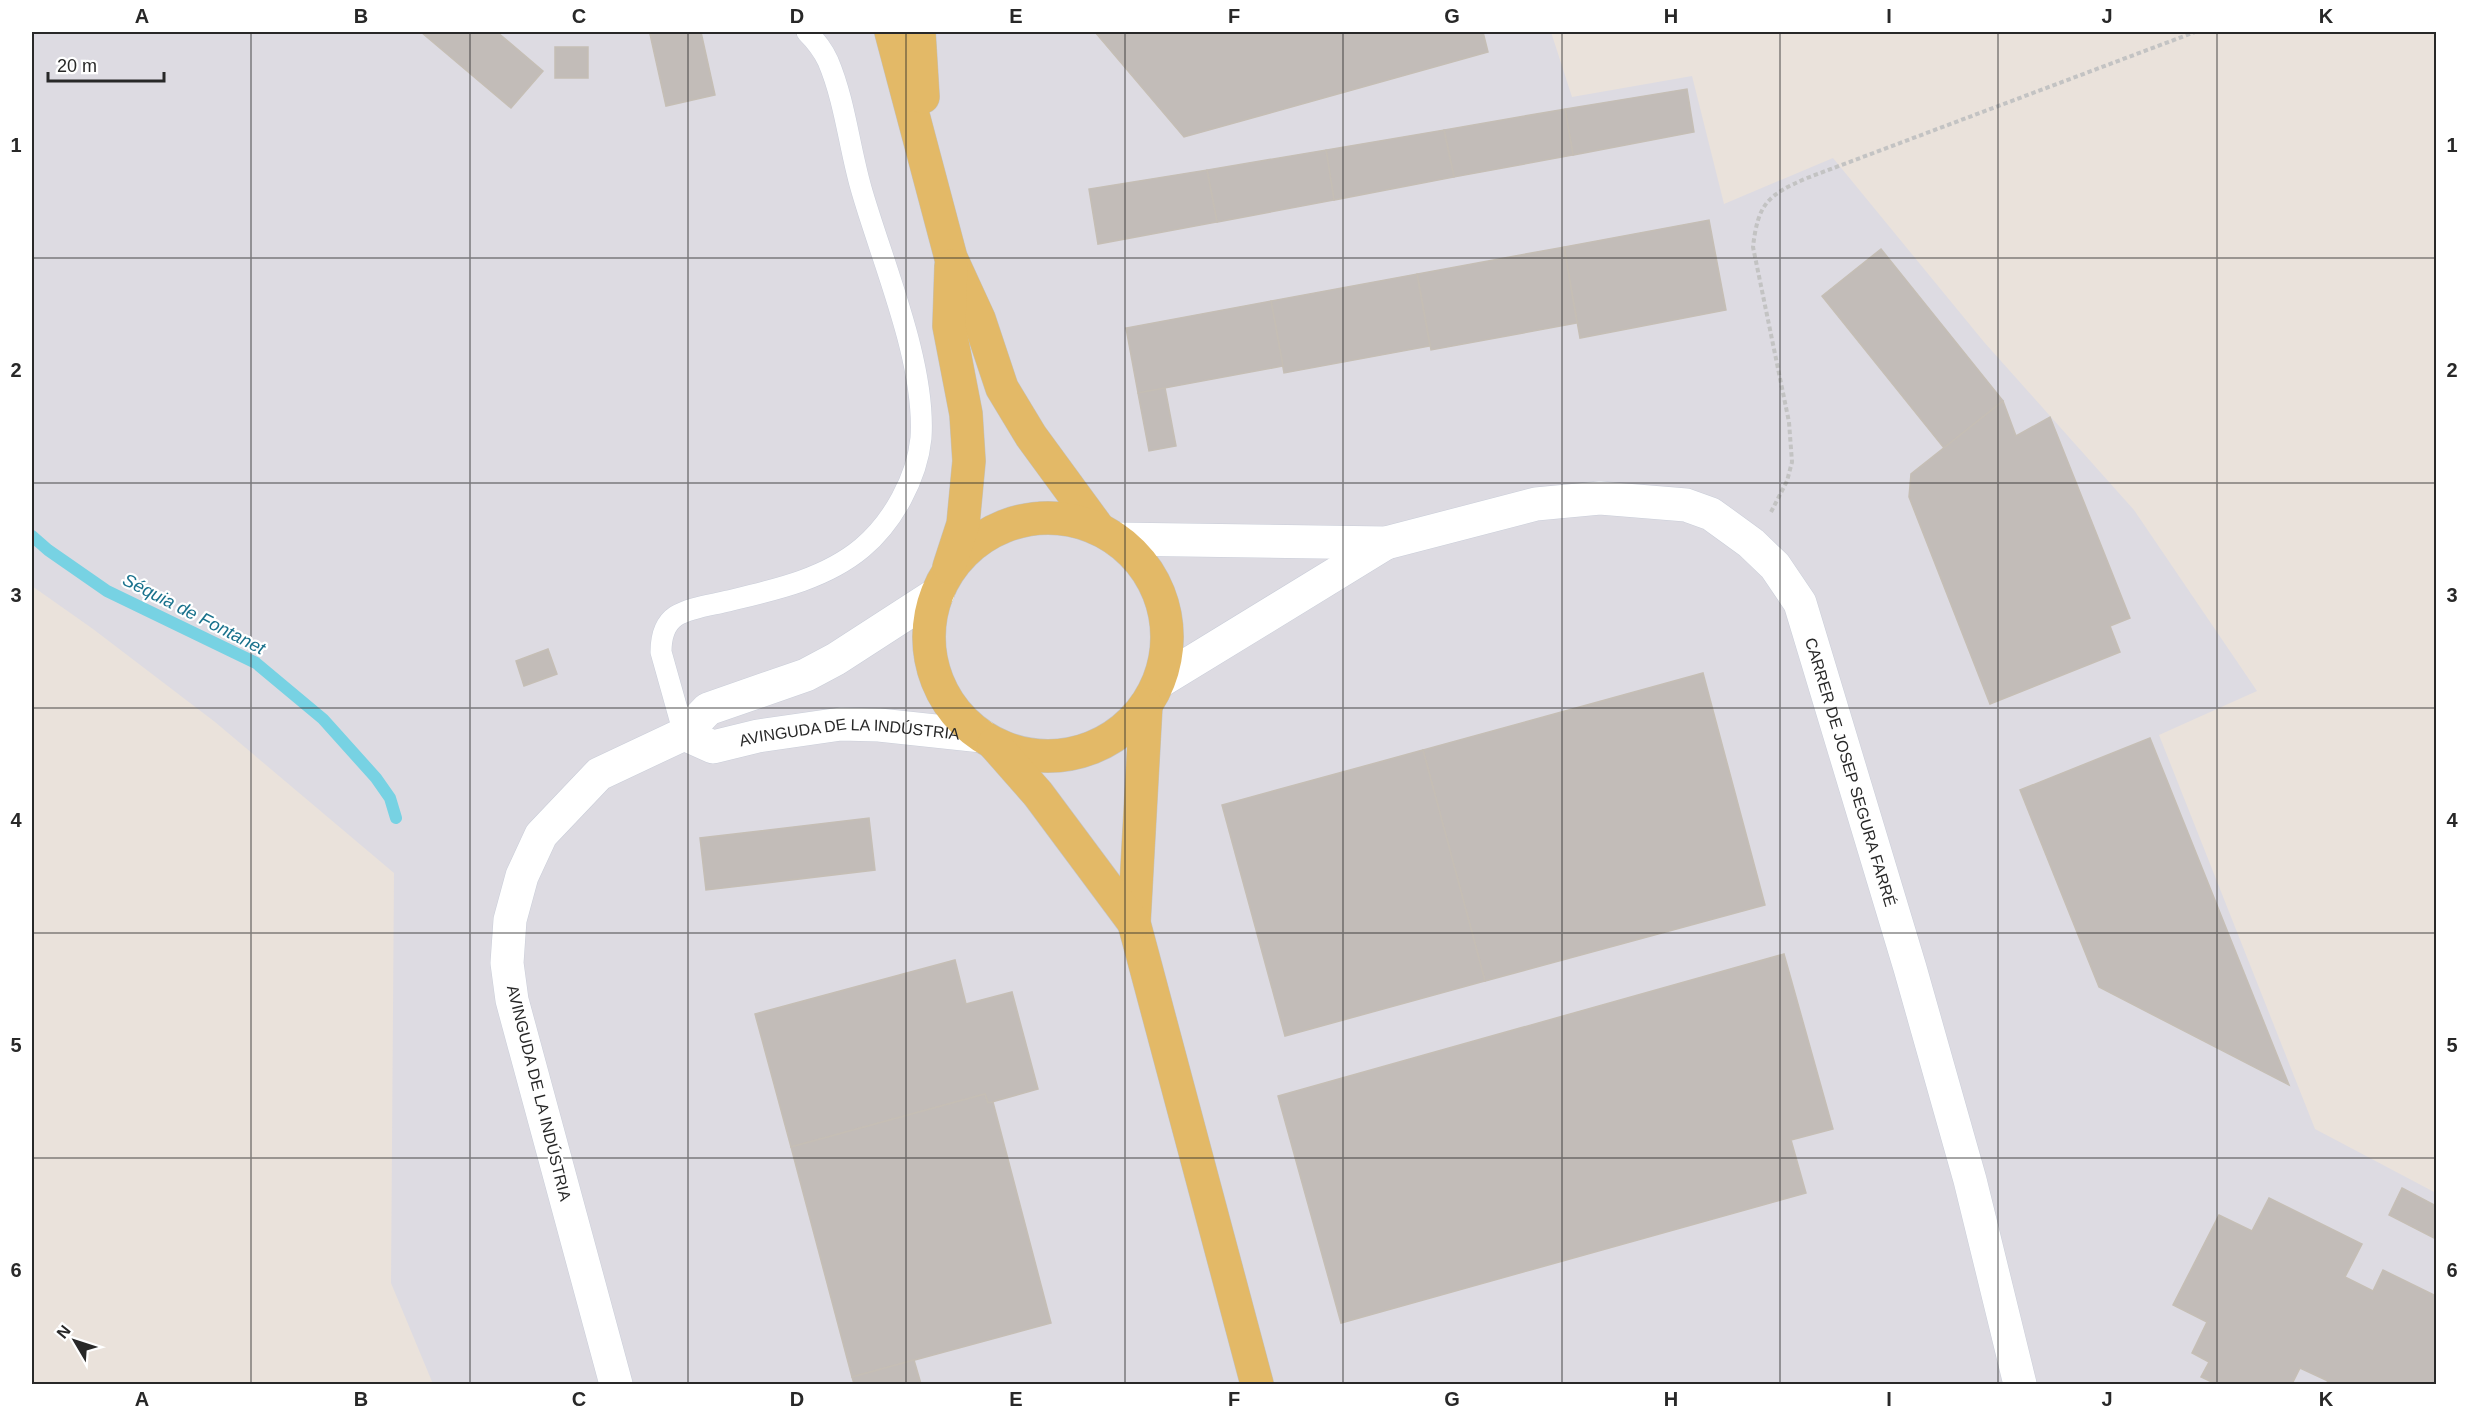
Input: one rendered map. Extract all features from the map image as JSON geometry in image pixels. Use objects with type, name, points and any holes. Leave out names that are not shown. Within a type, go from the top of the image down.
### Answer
[{"type":"main road","points":[[891,32],[951,258],[979,319],[992,363],[1012,405],[1031,436],[1108,534],[1137,556],[1152,578],[1163,603],[1167,629],[1166,656],[1152,694],[1134,923],[1257,1384]]},
{"type":"main road","points":[[919,32],[926,159]]},
{"type":"main road","points":[[951,258],[949,326],[966,414],[969,461],[963,524],[930,624],[931,657],[940,687],[958,715],[987,739],[1038,794],[1134,923]]},
{"type":"main road","points":[[942,585],[961,556],[980,539],[1002,527],[1026,520],[1051,518],[1076,521],[1108,534]]},
{"type":"main road","points":[[987,739],[1025,754],[1059,756],[1093,748],[1123,730],[1152,694]]},
{"type":"street","name":"CARRER DE JOSEP SEGURA FARRÉ","points":[[1108,534],[1386,543],[1536,504],[1600,498],[1686,505],[1711,514],[1751,543],[1775,566],[1800,603],[1970,1180],[2020,1384]]},
{"type":"street","name":"CARRER DE JOSEP SEGURA FARRÉ","points":[[1152,694],[1386,543]]},
{"type":"street","name":"AVINGUDA DE LA INDÚSTRIA","points":[[616,1384],[512,1000],[507,963],[510,920],[522,876],[541,835],[599,774],[684,734],[708,709],[806,675],[836,659],[942,585]]},
{"type":"street","name":"AVINGUDA DE LA INDÚSTRIA","points":[[684,734],[713,747],[758,736],[841,724],[879,725],[987,739]]},
{"type":"lane","points":[[684,734],[661,652],[661,638],[666,627],[675,617],[689,611],[766,591],[822,572],[862,548],[891,517],[901,499],[910,478],[920,441],[919,397],[908,341],[861,189],[834,79],[819,45],[807,32]]},
{"type":"path","points":[[1751,543],[1777,502],[1787,481],[1792,462],[1789,422],[1753,247],[1755,229],[1768,200],[1779,190],[1807,178],[2194,32]]},
{"type":"shaded area","points":[[32,32],[1551,32],[1572,97],[1692,76],[1724,204],[1833,158],[1984,342],[2134,510],[2257,691],[2159,735],[2315,1129],[2436,1193],[2436,1384],[433,1384],[391,1283],[394,873],[215,722],[93,629],[32,586]]},
{"type":"building","points":[[421,32],[497,32],[543,71],[511,108]]},
{"type":"building","points":[[701,32],[715,95],[666,106],[650,34]]},
{"type":"building","points":[[1095,32],[1483,32],[1488,52],[1184,137]]},
{"type":"building","points":[[555,47],[588,47],[588,78],[555,78]]},
{"type":"building","points":[[1687,89],[1694,132],[1573,155],[1565,109]]},
{"type":"building","points":[[1565,109],[1573,155],[1454,177],[1444,130]]},
{"type":"building","points":[[1444,130],[1454,177],[1334,200],[1326,150]]},
{"type":"building","points":[[1326,150],[1334,200],[1217,222],[1207,170]]},
{"type":"building","points":[[1207,170],[1217,222],[1098,244],[1089,189]]},
{"type":"building","points":[[1709,220],[1726,310],[1580,338],[1564,247]]},
{"type":"building","points":[[1564,247],[1577,323],[1431,350],[1417,274]]},
{"type":"building","points":[[1881,249],[2003,401],[1944,448],[1822,296]]},
{"type":"building","points":[[1417,274],[1430,346],[1284,373],[1271,301]]},
{"type":"building","points":[[1271,301],[1283,366],[1138,393],[1126,328]]},
{"type":"building","points":[[1165,388],[1176,446],[1149,451],[1138,393]]},
{"type":"building","points":[[2003,401],[2016,436],[2050,417],[2130,618],[2110,626],[2120,652],[1990,704],[1909,497],[1911,474]]},
{"type":"building","points":[[548,649],[557,674],[524,686],[516,661]]},
{"type":"building","points":[[1703,673],[1765,905],[1485,981],[1423,750]]},
{"type":"building","points":[[2150,738],[2289,1085],[2099,987],[2020,790]]},
{"type":"building","points":[[1423,750],[1485,981],[1285,1036],[1222,805]]},
{"type":"building","points":[[869,818],[875,870],[706,890],[700,838]]},
{"type":"building","points":[[1784,954],[1833,1129],[1791,1140],[1806,1193],[1341,1323],[1278,1096]]},
{"type":"building","points":[[955,960],[966,1004],[1012,992],[1038,1089],[988,1103],[985,1094],[791,1147],[755,1014]]},
{"type":"building","points":[[985,1094],[988,1103],[993,1102],[1051,1323],[852,1377],[791,1147]]},
{"type":"building","points":[[2402,1188],[2436,1206],[2436,1239],[2389,1215]]},
{"type":"building","points":[[2269,1198],[2362,1244],[2345,1277],[2373,1291],[2383,1270],[2436,1296],[2436,1384],[2326,1384],[2328,1381],[2300,1368],[2292,1384],[2216,1384],[2201,1377],[2209,1362],[2192,1353],[2207,1322],[2173,1305],[2219,1215],[2252,1231]]},
{"type":"building","points":[[914,1360],[921,1384],[854,1384],[852,1377]]},
{"type":"waterway","name":"Séquia de Fontanet","points":[[32,536],[48,550],[107,591],[256,663],[323,719],[376,778],[390,798],[396,818]]}]
